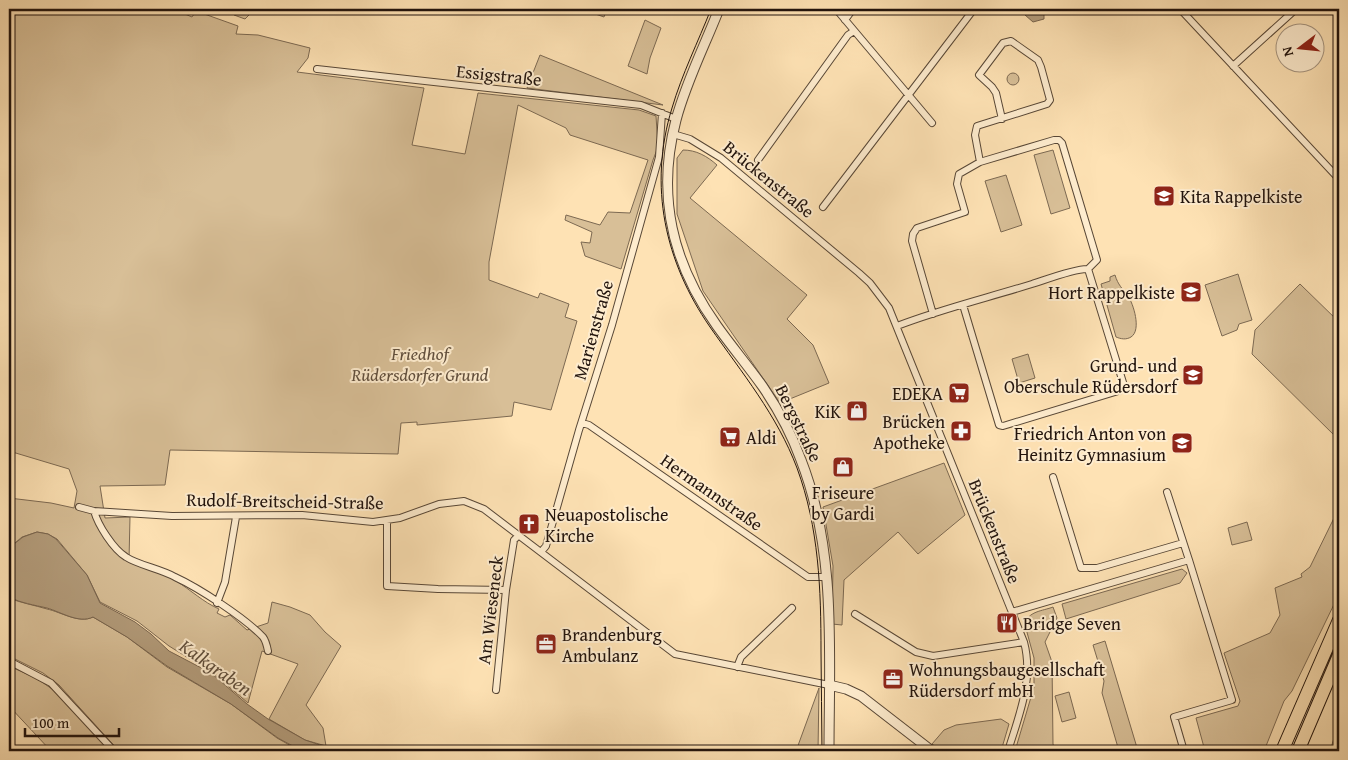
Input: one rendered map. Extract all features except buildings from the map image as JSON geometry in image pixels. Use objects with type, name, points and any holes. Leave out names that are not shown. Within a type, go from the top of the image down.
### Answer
[{"type":"highway","points":[[1282,751],[1339,620]]},
{"type":"highway","points":[[1298,751],[1339,655]]},
{"type":"street","points":[[673,134],[676,119],[719,9]]},
{"type":"street","points":[[836,9],[932,123]]},
{"type":"street","points":[[845,20],[853,9]]},
{"type":"street","points":[[823,207],[974,9]]},
{"type":"street","points":[[1180,9],[1339,179]]},
{"type":"street","points":[[1233,66],[1296,9]]},
{"type":"street","points":[[758,160],[848,35],[854,31]]},
{"type":"street","points":[[980,162],[975,135],[977,126],[1002,119],[1047,104],[1050,100],[1038,60],[1008,40],[1003,42],[979,75],[996,93],[1002,119]]},
{"type":"street","name":"Essigstraße","points":[[317,69],[641,105],[676,119]]},
{"type":"street","name":"Marienstraße","points":[[541,552],[546,546],[659,157],[662,113]]},
{"type":"street","name":"Brückenstraße","points":[[673,134],[690,139],[720,158],[859,272],[884,300],[1024,642],[1028,662],[1027,683],[1008,751]]},
{"type":"street","name":"Bergstraße","points":[[673,134],[668,164],[667,196],[672,230],[680,260],[698,297],[717,326],[764,388],[781,418],[805,471],[815,506],[827,577],[829,751]]},
{"type":"street","points":[[896,326],[1088,269],[1097,260],[1062,143],[1059,140],[980,162],[959,174],[957,178],[965,212],[917,228],[913,234],[912,241],[933,314]]},
{"type":"street","points":[[963,305],[999,425],[1003,426],[1125,389],[1088,269]]},
{"type":"street","name":"Hermannstraße","points":[[582,423],[589,425],[808,577],[827,577]]},
{"type":"street","points":[[1053,477],[1081,568],[1097,568],[1183,543]]},
{"type":"street","points":[[1167,492],[1232,700],[1174,717],[1184,751]]},
{"type":"street","name":"Rudolf-Breitscheid-Straße","points":[[79,507],[94,511],[172,516],[302,515],[374,522],[387,521],[439,504],[464,501],[484,509],[675,654],[846,689],[861,696],[932,751]]},
{"type":"street","points":[[94,511],[98,524],[118,551],[127,558],[176,577],[218,603],[264,639],[268,651]]},
{"type":"street","points":[[218,603],[224,582],[236,516]]},
{"type":"street","points":[[387,521],[387,586],[438,590],[506,590]]},
{"type":"street","name":"Am Wieseneck","points":[[496,690],[506,590],[514,540],[518,536]]},
{"type":"street","points":[[1012,612],[1189,560]]},
{"type":"street","points":[[737,667],[741,657],[792,608]]},
{"type":"street","points":[[855,614],[916,652],[933,656],[1024,642]]},
{"type":"street","points":[[9,662],[51,683],[114,751]]},
{"type":"green space","name":"Friedhof Rüdersdorfer Grund","points":[[9,9],[173,9],[192,17],[196,11],[238,26],[236,34],[258,35],[310,48],[308,58],[297,72],[424,88],[412,145],[465,154],[478,93],[639,110],[656,116],[658,147],[621,269],[585,256],[581,242],[590,243],[592,232],[565,220],[566,215],[600,225],[608,212],[630,213],[648,160],[570,135],[566,128],[518,105],[489,262],[489,280],[538,298],[540,293],[569,304],[565,317],[577,321],[551,410],[514,402],[512,416],[417,425],[417,422],[401,423],[398,454],[170,450],[165,485],[100,486],[105,518],[130,517],[129,560],[176,581],[219,609],[217,613],[225,617],[230,615],[247,630],[268,623],[272,602],[310,615],[341,646],[306,705],[323,728],[326,746],[305,740],[269,719],[298,664],[262,651],[248,703],[211,672],[169,646],[137,621],[100,602],[87,575],[57,539],[48,534],[37,532],[22,537],[9,548],[9,498],[74,508],[77,491],[69,469],[9,451]]},
{"type":"green space","points":[[236,9],[255,9],[245,19],[234,15]]},
{"type":"green space","points":[[581,9],[607,9],[604,17]]},
{"type":"green space","points":[[645,20],[661,28],[650,58],[647,74],[628,66]]},
{"type":"green space","points":[[540,55],[663,105],[527,88]]},
{"type":"green space","points":[[1015,73],[1018,74],[1018,84],[1011,85],[1008,84],[1007,77],[1008,74]]},
{"type":"green space","points":[[683,150],[701,154],[717,165],[690,198],[807,295],[787,319],[813,345],[829,383],[780,403],[703,291],[677,214],[677,158]]},
{"type":"green space","points":[[1053,150],[1070,208],[1051,214],[1034,155]]},
{"type":"green space","points":[[1006,175],[1022,225],[1001,232],[985,181]]},
{"type":"green space","points":[[1238,274],[1252,320],[1239,324],[1237,330],[1222,336],[1205,285]]},
{"type":"green space","points":[[1115,275],[1130,299],[1136,316],[1136,329],[1134,334],[1127,339],[1116,337],[1101,284],[1110,281],[1110,277]]},
{"type":"green space","points":[[1300,284],[1339,322],[1339,440],[1252,354],[1255,330]]},
{"type":"green space","points":[[1028,354],[1035,378],[1019,383],[1012,359]]},
{"type":"green space","points":[[944,463],[965,515],[918,554],[898,532],[844,580],[842,625],[832,624],[833,566],[823,507]]},
{"type":"green space","points":[[1339,515],[1339,594],[1292,691],[1284,701],[1264,751],[1205,751],[1196,718],[1238,706],[1240,701],[1224,653],[1270,633],[1280,615],[1275,588],[1302,577],[1301,574],[1310,567],[1334,518]]},
{"type":"green space","points":[[1247,522],[1252,540],[1232,545],[1228,528]]},
{"type":"green space","points":[[1182,569],[1187,573],[1180,583],[1066,619],[1062,604]]},
{"type":"green space","points":[[9,598],[70,617],[88,619],[93,617],[127,637],[167,667],[231,704],[277,738],[300,751],[119,751],[59,685],[43,673],[9,656]]},
{"type":"green space","points":[[1053,607],[1057,618],[1045,642],[1052,662],[1053,744],[1055,751],[1015,751],[1034,687],[1034,658],[1025,625],[1026,620],[1032,614]]},
{"type":"green space","points":[[1105,641],[1138,751],[1119,751],[1102,693],[1104,681],[1093,645]]},
{"type":"green space","points":[[9,666],[36,678],[55,691],[111,751],[51,751],[9,706]]},
{"type":"green space","points":[[819,688],[818,751],[796,751]]},
{"type":"green space","points":[[1069,692],[1076,718],[1062,722],[1055,696]]},
{"type":"green space","points":[[1001,719],[1009,724],[1001,751],[942,751],[932,744],[944,730],[956,725]]},
{"type":"green space","points":[[1339,722],[1339,751],[1330,751]]},
{"type":"shaded area","points":[[1022,9],[1044,9],[1044,19],[1033,22],[1025,15]]},
{"type":"shaded area","points":[[37,532],[48,534],[56,539],[87,575],[100,603],[135,622],[169,651],[211,673],[247,704],[268,719],[305,740],[320,745],[359,751],[302,751],[278,738],[231,704],[167,666],[127,637],[93,617],[82,619],[70,617],[9,597],[9,548],[23,537]]},
{"type":"tram line","points":[[711,9],[680,83],[665,137],[661,166],[665,222],[672,250],[694,302],[769,412],[789,449],[804,491],[814,536],[819,582],[822,751]]},
{"type":"place","name":"Kita Rappelkiste","points":[[1164,196]]},
{"type":"place","name":"Hort Rappelkiste","points":[[1191,292]]},
{"type":"place","name":"Grund- und Oberschule Rüdersdorf","points":[[1193,375]]},
{"type":"place","name":"EDEKA","points":[[959,393]]},
{"type":"place","name":"KiK","points":[[857,411]]},
{"type":"place","name":"Brücken Apotheke","points":[[961,431]]},
{"type":"place","name":"Aldi","points":[[730,437]]},
{"type":"place","name":"Friedrich Anton von Heinitz Gymnasium","points":[[1182,443]]},
{"type":"place","name":"Friseure by Gardi","points":[[843,467]]},
{"type":"place","name":"Neuapostolische Kirche","points":[[529,524]]},
{"type":"place","name":"Bridge Seven","points":[[1007,623]]},
{"type":"place","name":"Brandenburg Ambulanz","points":[[546,644]]},
{"type":"place","name":"Wohnungsbaugesellschaft Rüdersdorf mbH","points":[[893,679]]},
{"type":"water label","name":"Kalkgraben","points":[[216,667]]}]
